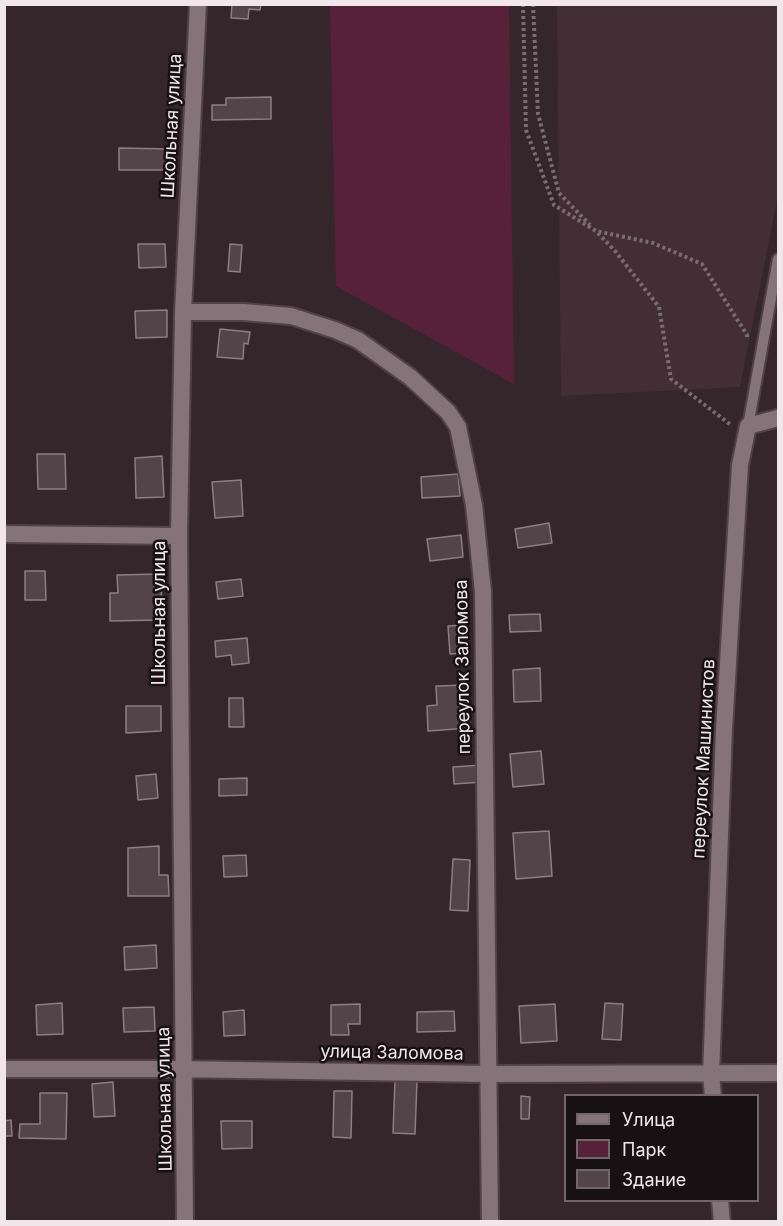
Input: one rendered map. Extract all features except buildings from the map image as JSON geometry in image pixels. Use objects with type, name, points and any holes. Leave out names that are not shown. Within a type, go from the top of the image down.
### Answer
[{"type":"street","name":"Школьная улица","points":[[185,1221],[179,536],[183,312],[198,4]]},
{"type":"street","name":"переулок Заломова","points":[[183,312],[243,312],[291,316],[335,330],[358,340],[410,377],[448,412],[458,427],[474,505],[483,592],[490,1221]]},
{"type":"street","points":[[747,431],[778,418]]},
{"type":"street","name":"переулок Машинистов","points":[[713,1094],[711,1075],[724,729],[740,465],[747,431]]},
{"type":"street","points":[[4,534],[179,536]]},
{"type":"street","name":"улица Заломова","points":[[4,1070],[711,1075],[778,1073]]},
{"type":"street","points":[[720,1202],[722,1221]]},
{"type":"lane","points":[[747,431],[778,259]]},
{"type":"path","points":[[524,4],[526,130],[554,205],[596,231],[653,243],[702,264],[747,335],[747,346]]},
{"type":"path","points":[[533,4],[538,114],[559,193],[615,251],[659,308],[671,379],[747,431]]},
{"type":"shaded area","points":[[557,5],[778,5],[778,195],[740,387],[561,396]]},
{"type":"green space","points":[[330,5],[509,5],[514,384],[336,286]]}]
